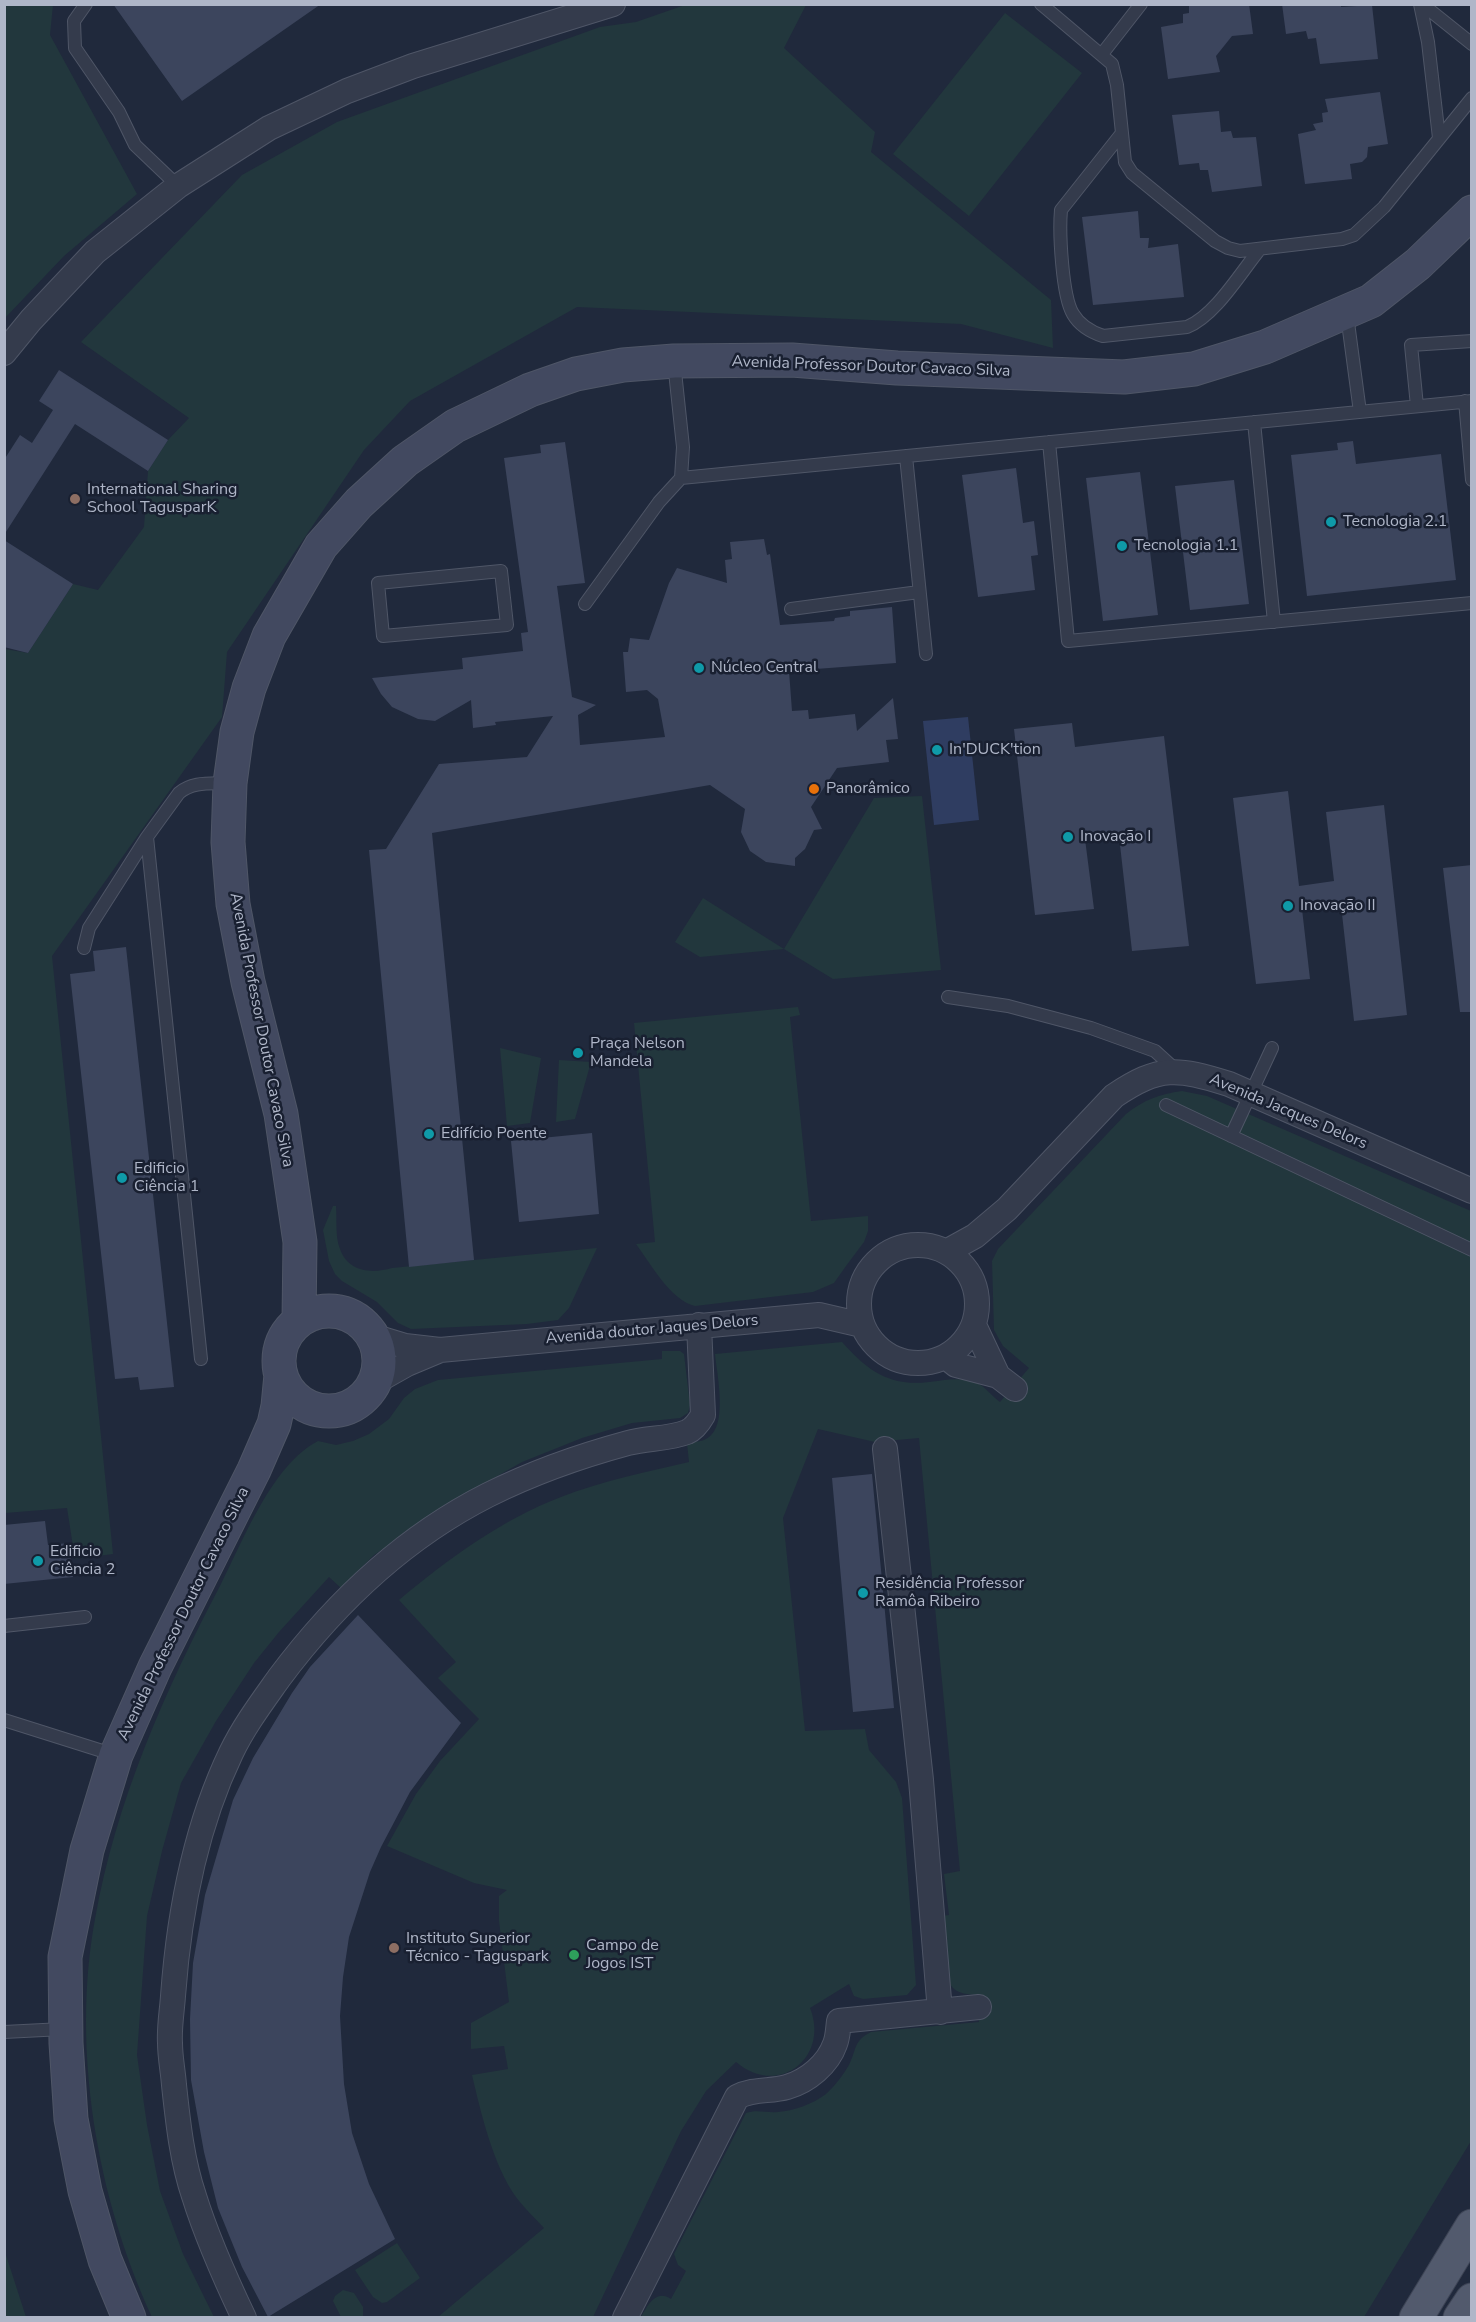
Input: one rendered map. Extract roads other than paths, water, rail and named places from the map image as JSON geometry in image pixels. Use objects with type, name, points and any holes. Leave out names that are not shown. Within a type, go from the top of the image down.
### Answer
[{"type":"main road","name":"Avenida Professor Doutor Cavaco Silva","points":[[299,1321],[300,1242],[281,1114],[248,982],[233,904],[228,842],[230,783],[237,732],[249,688],[269,636],[321,546],[359,503],[405,461],[455,426],[495,406],[576,374],[623,365],[674,361],[792,360],[897,368],[1124,377],[1194,369],[1265,347],[1371,301],[1418,264],[1472,212]]},
{"type":"main road","name":"Avenida Professor Doutor Cavaco Silva","points":[[300,1242],[320,1286],[343,1313]]},
{"type":"main road","points":[[320,1312],[343,1313],[365,1326],[372,1336],[378,1351],[379,1366],[375,1382],[367,1395],[356,1404],[342,1410],[327,1412],[297,1401],[281,1375],[278,1360],[281,1345],[288,1332],[299,1321],[320,1312]]},
{"type":"main road","name":"Avenida Professor Doutor Cavaco Silva","points":[[129,2318],[105,2260],[85,2191],[71,2119],[65,1957],[87,1850],[116,1755],[155,1667],[254,1470],[274,1424],[281,1375]]},
{"type":"main road","name":"Avenida Professor Doutor Cavaco Silva","points":[[254,1470],[283,1438],[303,1422],[327,1412]]},
{"type":"main road","points":[[1416,2318],[1472,2226]]},
{"type":"main road","points":[[1460,2318],[1472,2300]]},
{"type":"street","points":[[4,353],[31,320],[95,252],[178,186],[269,128],[347,91],[424,62],[613,4]]},
{"type":"street","name":"Avenida Jacques Delors","points":[[971,1277],[978,1247],[1007,1209],[1114,1096],[1134,1082],[1159,1073],[1191,1072],[1229,1083],[1472,1191]]},
{"type":"street","name":"Avenida Jacques Delors","points":[[946,1252],[975,1236],[1007,1209]]},
{"type":"street","points":[[919,1245],[933,1247],[946,1252],[960,1262],[971,1277],[978,1309],[974,1324],[968,1338],[946,1357],[922,1364],[897,1360],[876,1346],[862,1324],[859,1307],[861,1290],[867,1273],[879,1259],[898,1249],[919,1245]]},
{"type":"street","points":[[819,1315],[861,1290]]},
{"type":"street","name":"Avenida doutor Jaques Delors","points":[[372,1336],[405,1346],[440,1350],[819,1315],[862,1324]]},
{"type":"street","points":[[946,1357],[957,1365],[1006,1383],[974,1324]]},
{"type":"street","points":[[244,2318],[215,2256],[193,2194],[179,2128],[170,2042],[176,1956],[188,1884],[204,1826],[231,1753],[256,1709],[299,1652],[333,1613],[365,1581],[451,1515],[490,1494],[595,1452],[688,1431],[698,1424],[702,1415],[699,1325]]},
{"type":"street","name":"Avenida doutor Jaques Delors","points":[[375,1382],[406,1364],[440,1350]]},
{"type":"street","points":[[885,1449],[921,1780],[939,2012]]},
{"type":"street","points":[[625,2318],[737,2097],[768,2088],[786,2088],[805,2080],[824,2064],[830,2054],[835,2044],[838,2021],[979,2007]]},
{"type":"lane","points":[[86,4],[74,21],[75,48],[119,112],[135,145],[178,186]]},
{"type":"lane","points":[[1041,4],[1112,64],[1117,85],[1125,162],[1132,173],[1215,241],[1240,251],[1354,236],[1384,207],[1472,98]]},
{"type":"lane","points":[[1102,54],[1141,4]]},
{"type":"lane","points":[[1421,4],[1470,39]]},
{"type":"lane","points":[[1421,4],[1428,42],[1439,138]]},
{"type":"lane","points":[[1122,134],[1061,210],[1060,224],[1066,288],[1072,314],[1080,324],[1103,336],[1187,327],[1197,323],[1211,310],[1260,249]]},
{"type":"lane","points":[[1347,311],[1360,412]]},
{"type":"lane","points":[[1418,406],[1411,345],[1472,341]]},
{"type":"lane","points":[[585,604],[659,502],[681,478],[683,447],[674,361]]},
{"type":"lane","points":[[681,478],[1468,401],[1472,480]]},
{"type":"lane","points":[[1254,422],[1274,622]]},
{"type":"lane","points":[[1049,442],[1068,641],[1472,603]]},
{"type":"lane","points":[[906,456],[926,654]]},
{"type":"lane","points":[[501,571],[510,612],[507,625],[383,636],[378,583],[501,571]]},
{"type":"lane","points":[[791,609],[919,592]]},
{"type":"lane","points":[[84,948],[88,928],[147,837],[179,793],[185,787],[193,784],[230,783]]},
{"type":"lane","points":[[147,837],[201,1359]]},
{"type":"lane","points":[[948,997],[1008,1006],[1091,1028],[1155,1051],[1178,1072]]},
{"type":"lane","points":[[1231,1136],[1272,1048]]},
{"type":"lane","points":[[1166,1106],[1472,1250]]},
{"type":"lane","points":[[4,1626],[85,1617]]},
{"type":"lane","points":[[4,1720],[116,1755]]},
{"type":"lane","points":[[4,2032],[66,2029]]},
{"type":"water","points":[[968,717],[979,820],[934,825],[923,721]]},
{"type":"place","name":"International Sharing School TagusparK","points":[[75,499]]},
{"type":"place","name":"Tecnologia 2.1","points":[[1331,522]]},
{"type":"place","name":"Tecnologia 1.1","points":[[1122,546]]},
{"type":"place","name":"Núcleo Central","points":[[699,668]]},
{"type":"place","name":"In'DUCK'tion","points":[[937,750]]},
{"type":"place","name":"Panorâmico","points":[[814,789]]},
{"type":"place","name":"Inovação I","points":[[1068,837]]},
{"type":"place","name":"Inovação II","points":[[1288,906]]},
{"type":"place","name":"Praça Nelson Mandela","points":[[578,1053]]},
{"type":"place","name":"Edifício Poente","points":[[429,1134]]},
{"type":"place","name":"Edificio Ciência 1","points":[[122,1178]]},
{"type":"place","name":"Edificio Ciência 2","points":[[38,1561]]},
{"type":"place","name":"Residência Professor Ramôa Ribeiro","points":[[863,1593]]},
{"type":"place","name":"Instituto Superior Técnico - Taguspark","points":[[394,1948]]},
{"type":"place","name":"Campo de Jogos IST","points":[[574,1955]]}]
